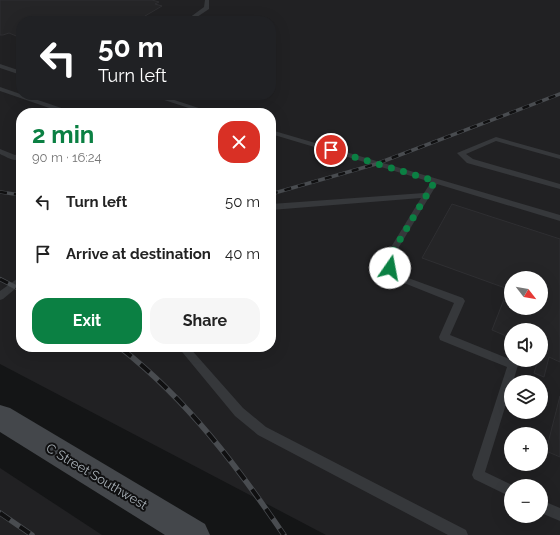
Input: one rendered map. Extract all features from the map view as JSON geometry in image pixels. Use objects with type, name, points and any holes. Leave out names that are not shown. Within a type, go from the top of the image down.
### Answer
[{"type":"main road","name":"C Street Southwest","points":[[0,417],[194,535]]},
{"type":"lane","points":[[195,16],[206,8],[207,0]]},
{"type":"lane","points":[[0,66],[16,71]]},
{"type":"lane","points":[[0,89],[16,94]]},
{"type":"lane","points":[[33,100],[56,108]]},
{"type":"lane","points":[[168,100],[195,108]]},
{"type":"lane","points":[[276,133],[560,218]]},
{"type":"lane","points":[[560,157],[496,139],[461,153],[470,161],[560,187]]},
{"type":"lane","points":[[0,151],[16,158]]},
{"type":"lane","points":[[435,181],[392,252],[388,263],[392,272],[397,277],[460,301],[444,336],[513,364],[478,475],[504,488]]},
{"type":"lane","points":[[276,207],[426,194]]},
{"type":"lane","points":[[0,296],[16,283]]},
{"type":"lane","points":[[188,352],[239,412],[262,430],[461,535]]},
{"type":"lane","points":[[548,509],[560,515]]},
{"type":"shaded area","points":[[0,0],[560,0],[560,535],[326,535],[0,364]]},
{"type":"shaded area","points":[[0,468],[102,535],[0,535]]},
{"type":"building","points":[[0,0],[152,0],[159,2],[155,4],[162,6],[145,16],[16,16],[16,36],[9,33],[0,35]]},
{"type":"building","points":[[452,204],[560,239],[560,362],[549,357],[548,361],[548,323],[504,323],[504,335],[492,330],[504,299],[504,315],[548,315],[548,271],[504,271],[504,288],[422,258]]},
{"type":"building","points":[[536,367],[546,367],[544,375],[534,373]]},
{"type":"building","points":[[560,396],[560,457],[548,452],[548,443]]},
{"type":"railway","points":[[276,193],[376,164],[560,94]]},
{"type":"railway","points":[[0,192],[16,194]]},
{"type":"railway","points":[[0,279],[16,287]]},
{"type":"railway","points":[[126,352],[169,390],[210,436],[248,484],[284,535]]},
{"type":"railway","points":[[0,513],[32,535]]},
{"type":"route","points":[[331,150],[435,181],[389,258],[388,263],[390,268]]}]
